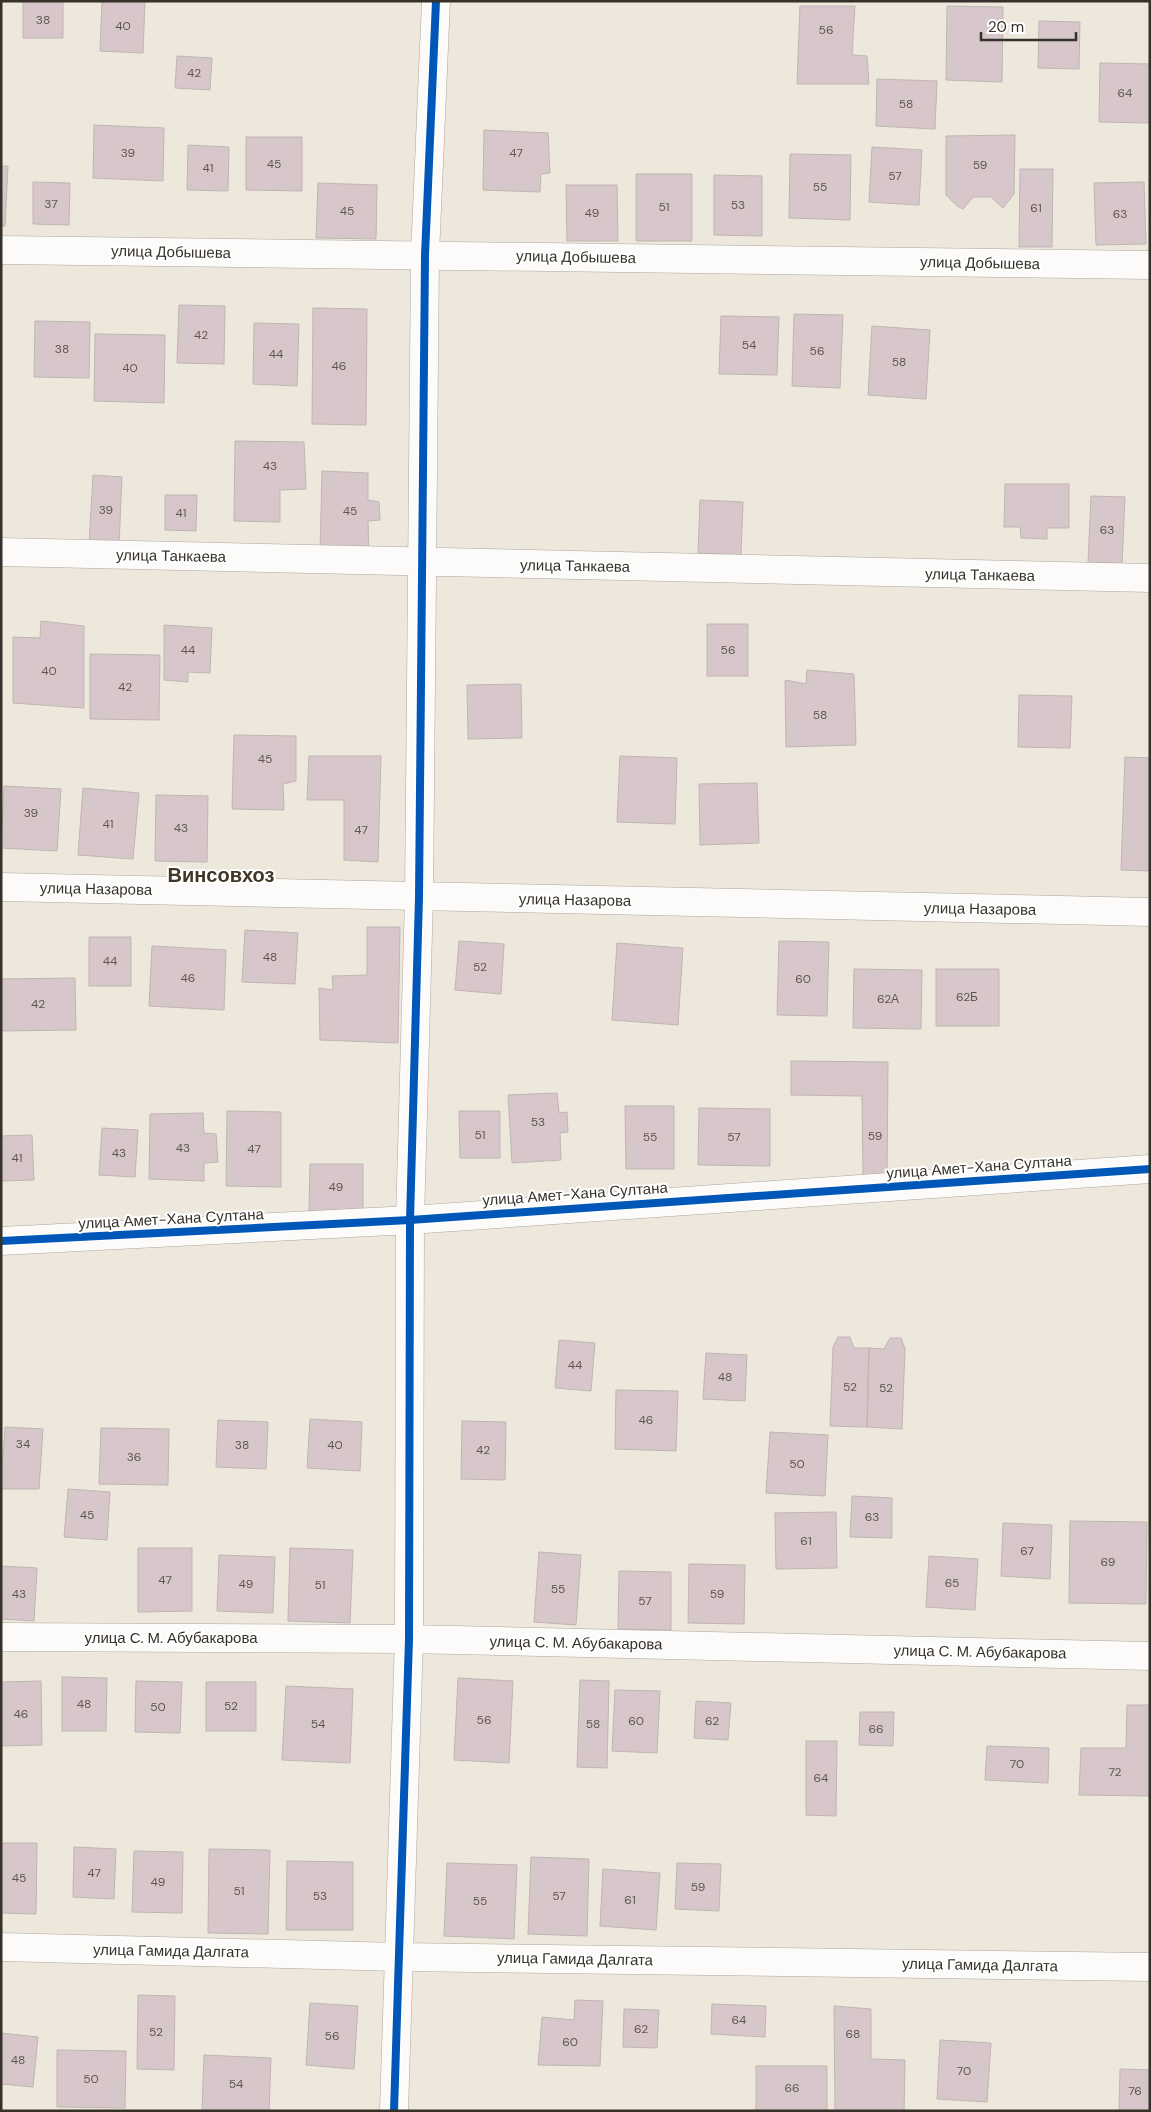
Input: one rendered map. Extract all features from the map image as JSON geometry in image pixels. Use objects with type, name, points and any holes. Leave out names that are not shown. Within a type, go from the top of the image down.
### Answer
[{"type":"street","points":[[394,2111],[409,1640],[410,1220],[420,897],[425,255],[436,1]]},
{"type":"street","name":"улица Добышева","points":[[1,250],[1150,266]]},
{"type":"street","name":"улица Танкаева","points":[[1,552],[1150,578]]},
{"type":"street","name":"улица Назарова","points":[[1,887],[1150,912]]},
{"type":"street","name":"улица Амет-Хана Султана","points":[[1,1241],[410,1220],[1150,1169]]},
{"type":"street","name":"улица С. М. Абубакарова","points":[[1,1637],[409,1640],[1150,1656]]},
{"type":"street","name":"улица Гамида Далгата","points":[[1,1947],[399,1957],[1150,1967]]},
{"type":"building","points":[[23,1],[63,1],[63,38],[23,38]]},
{"type":"building","points":[[102,1],[145,1],[143,53],[100,51]]},
{"type":"building","points":[[800,6],[855,6],[852,55],[867,56],[869,84],[797,84]]},
{"type":"building","points":[[947,6],[1003,7],[1002,82],[946,80]]},
{"type":"building","points":[[1039,21],[1080,22],[1079,69],[1038,68]]},
{"type":"building","points":[[177,56],[212,58],[210,90],[175,88]]},
{"type":"building","points":[[1100,63],[1150,64],[1150,123],[1099,122]]},
{"type":"building","points":[[877,79],[937,81],[935,129],[876,126]]},
{"type":"building","points":[[94,125],[164,128],[163,181],[93,178]]},
{"type":"building","points":[[484,130],[548,133],[550,173],[541,174],[540,192],[483,190]]},
{"type":"building","points":[[1015,135],[1014,194],[1003,208],[991,197],[973,197],[963,209],[957,206],[946,195],[946,136]]},
{"type":"building","points":[[246,137],[302,137],[302,191],[246,190]]},
{"type":"building","points":[[188,145],[229,147],[228,191],[187,190]]},
{"type":"building","points":[[872,147],[922,150],[919,205],[869,202]]},
{"type":"building","points":[[790,154],[851,155],[850,220],[789,218]]},
{"type":"building","points":[[1,166],[8,166],[5,226],[1,226]]},
{"type":"building","points":[[1020,169],[1053,169],[1052,247],[1019,247]]},
{"type":"building","points":[[636,174],[692,174],[692,241],[636,241]]},
{"type":"building","points":[[714,175],[762,176],[762,236],[714,235]]},
{"type":"building","points":[[33,182],[70,183],[69,225],[33,224]]},
{"type":"building","points":[[1144,182],[1146,244],[1096,245],[1094,183]]},
{"type":"building","points":[[318,183],[377,185],[376,239],[316,238]]},
{"type":"building","points":[[566,185],[617,185],[618,241],[567,241]]},
{"type":"building","points":[[179,305],[225,306],[224,364],[177,363]]},
{"type":"building","points":[[313,308],[367,309],[366,425],[312,424]]},
{"type":"building","points":[[794,314],[843,315],[840,388],[792,386]]},
{"type":"building","points":[[721,316],[779,317],[777,375],[719,374]]},
{"type":"building","points":[[35,321],[90,322],[89,378],[34,377]]},
{"type":"building","points":[[254,323],[299,324],[297,386],[253,384]]},
{"type":"building","points":[[872,326],[930,330],[926,399],[868,395]]},
{"type":"building","points":[[95,334],[165,335],[164,403],[94,401]]},
{"type":"building","points":[[235,441],[304,442],[306,489],[280,490],[280,522],[234,521]]},
{"type":"building","points":[[322,471],[368,473],[368,500],[379,502],[380,520],[368,521],[369,555],[320,554]]},
{"type":"building","points":[[93,475],[122,477],[119,545],[89,544]]},
{"type":"building","points":[[1005,484],[1069,484],[1069,528],[1047,528],[1047,539],[1021,538],[1020,527],[1004,527]]},
{"type":"building","points":[[165,495],[197,495],[196,531],[165,530]]},
{"type":"building","points":[[1091,496],[1125,497],[1122,564],[1088,562]]},
{"type":"building","points":[[700,500],[743,502],[741,555],[698,553]]},
{"type":"building","points":[[41,621],[84,626],[84,708],[13,703],[13,637],[40,638]]},
{"type":"building","points":[[707,624],[748,624],[748,676],[707,676]]},
{"type":"building","points":[[164,625],[212,628],[210,673],[188,672],[188,682],[164,680]]},
{"type":"building","points":[[90,654],[160,655],[159,720],[90,719]]},
{"type":"building","points":[[807,670],[854,674],[856,745],[786,747],[785,680],[806,684]]},
{"type":"building","points":[[521,684],[522,738],[468,739],[467,685]]},
{"type":"building","points":[[1019,695],[1072,696],[1070,748],[1018,747]]},
{"type":"building","points":[[234,735],[296,736],[296,781],[283,784],[284,810],[232,809]]},
{"type":"building","points":[[309,756],[381,756],[378,862],[344,860],[344,800],[307,800]]},
{"type":"building","points":[[620,756],[677,758],[675,824],[617,822]]},
{"type":"building","points":[[1125,757],[1150,758],[1150,871],[1121,870]]},
{"type":"building","points":[[757,783],[759,843],[700,845],[699,784]]},
{"type":"building","points":[[4,786],[61,789],[57,851],[1,848]]},
{"type":"building","points":[[83,788],[139,793],[133,859],[78,855]]},
{"type":"building","points":[[156,795],[208,796],[207,862],[155,861]]},
{"type":"building","points":[[367,927],[400,927],[398,1043],[320,1040],[319,988],[333,990],[332,976],[367,975]]},
{"type":"building","points":[[245,930],[298,933],[295,984],[242,982]]},
{"type":"building","points":[[89,937],[131,937],[131,986],[89,986]]},
{"type":"building","points":[[459,941],[504,944],[501,994],[455,990]]},
{"type":"building","points":[[779,941],[829,942],[827,1016],[777,1015]]},
{"type":"building","points":[[617,943],[683,948],[678,1025],[612,1020]]},
{"type":"building","points":[[152,946],[226,950],[224,1010],[149,1006]]},
{"type":"building","points":[[854,969],[922,970],[921,1029],[853,1028]]},
{"type":"building","points":[[936,969],[999,969],[999,1026],[936,1026]]},
{"type":"building","points":[[75,978],[76,1030],[1,1031],[1,979]]},
{"type":"building","points":[[791,1061],[888,1062],[887,1176],[863,1176],[862,1096],[791,1095]]},
{"type":"building","points":[[557,1093],[559,1113],[567,1112],[568,1132],[560,1133],[561,1160],[512,1163],[508,1095]]},
{"type":"building","points":[[625,1106],[674,1106],[674,1169],[626,1169]]},
{"type":"building","points":[[699,1108],[770,1109],[770,1166],[698,1165]]},
{"type":"building","points":[[227,1111],[281,1112],[281,1187],[226,1186]]},
{"type":"building","points":[[459,1111],[500,1111],[500,1158],[460,1158]]},
{"type":"building","points":[[203,1113],[204,1133],[216,1134],[218,1162],[204,1163],[204,1181],[149,1179],[150,1114]]},
{"type":"building","points":[[102,1128],[138,1130],[135,1177],[99,1175]]},
{"type":"building","points":[[32,1135],[34,1180],[1,1181],[1,1136]]},
{"type":"building","points":[[310,1164],[363,1164],[363,1211],[309,1211]]},
{"type":"building","points":[[838,1337],[850,1337],[854,1348],[869,1348],[867,1427],[830,1426],[833,1347]]},
{"type":"building","points":[[890,1338],[901,1338],[905,1349],[902,1429],[867,1427],[869,1348],[884,1349]]},
{"type":"building","points":[[559,1340],[595,1343],[591,1391],[555,1388]]},
{"type":"building","points":[[706,1353],[747,1355],[745,1401],[703,1399]]},
{"type":"building","points":[[616,1390],[678,1391],[676,1451],[615,1449]]},
{"type":"building","points":[[310,1419],[362,1422],[360,1471],[307,1468]]},
{"type":"building","points":[[218,1420],[268,1422],[266,1469],[216,1467]]},
{"type":"building","points":[[462,1421],[506,1422],[505,1480],[461,1479]]},
{"type":"building","points":[[5,1427],[43,1429],[39,1489],[1,1489],[1,1460],[3,1460]]},
{"type":"building","points":[[101,1428],[169,1429],[168,1485],[99,1484]]},
{"type":"building","points":[[770,1432],[828,1435],[825,1496],[766,1493]]},
{"type":"building","points":[[68,1489],[110,1492],[107,1540],[64,1537]]},
{"type":"building","points":[[852,1496],[892,1498],[892,1538],[850,1537]]},
{"type":"building","points":[[836,1512],[837,1568],[776,1569],[775,1513]]},
{"type":"building","points":[[1070,1521],[1147,1522],[1146,1604],[1069,1603]]},
{"type":"building","points":[[1003,1523],[1052,1525],[1050,1579],[1001,1576]]},
{"type":"building","points":[[138,1548],[192,1548],[192,1611],[138,1612]]},
{"type":"building","points":[[290,1548],[353,1550],[350,1623],[288,1621]]},
{"type":"building","points":[[539,1552],[581,1555],[576,1625],[534,1622]]},
{"type":"building","points":[[219,1555],[275,1557],[273,1613],[217,1611]]},
{"type":"building","points":[[929,1556],[978,1559],[975,1610],[926,1607]]},
{"type":"building","points":[[689,1564],[745,1565],[744,1624],[688,1623]]},
{"type":"building","points":[[1,1566],[37,1568],[34,1621],[1,1619]]},
{"type":"building","points":[[619,1571],[671,1572],[671,1630],[618,1629]]},
{"type":"building","points":[[62,1677],[107,1678],[106,1731],[62,1731]]},
{"type":"building","points":[[458,1678],[513,1681],[509,1763],[454,1760]]},
{"type":"building","points":[[580,1680],[609,1681],[607,1768],[577,1767]]},
{"type":"building","points":[[41,1681],[42,1745],[1,1746],[1,1682]]},
{"type":"building","points":[[136,1681],[182,1682],[180,1733],[135,1732]]},
{"type":"building","points":[[206,1682],[256,1682],[256,1731],[206,1731]]},
{"type":"building","points":[[286,1686],[353,1689],[350,1763],[282,1760]]},
{"type":"building","points":[[615,1690],[660,1691],[657,1753],[612,1751]]},
{"type":"building","points":[[696,1701],[731,1703],[728,1740],[694,1738]]},
{"type":"building","points":[[1127,1705],[1150,1705],[1150,1796],[1079,1795],[1081,1748],[1126,1748]]},
{"type":"building","points":[[860,1712],[894,1712],[893,1746],[859,1745]]},
{"type":"building","points":[[806,1741],[837,1741],[836,1816],[806,1815]]},
{"type":"building","points":[[987,1746],[1049,1748],[1048,1783],[985,1780]]},
{"type":"building","points":[[1,1843],[37,1843],[36,1914],[1,1913]]},
{"type":"building","points":[[74,1847],[116,1849],[114,1899],[73,1897]]},
{"type":"building","points":[[209,1849],[270,1850],[268,1934],[208,1933]]},
{"type":"building","points":[[134,1851],[183,1852],[182,1913],[132,1912]]},
{"type":"building","points":[[531,1857],[589,1859],[587,1936],[528,1934]]},
{"type":"building","points":[[287,1861],[353,1862],[353,1930],[286,1930]]},
{"type":"building","points":[[447,1863],[517,1865],[514,1939],[444,1936]]},
{"type":"building","points":[[677,1863],[721,1864],[719,1911],[675,1909]]},
{"type":"building","points":[[603,1869],[660,1873],[656,1930],[600,1926]]},
{"type":"building","points":[[138,1995],[175,1996],[174,2070],[137,2069]]},
{"type":"building","points":[[575,2000],[603,2001],[600,2066],[538,2065],[542,2017],[574,2020]]},
{"type":"building","points":[[310,2003],[358,2006],[354,2069],[306,2065]]},
{"type":"building","points":[[712,2004],[766,2006],[765,2037],[711,2034]]},
{"type":"building","points":[[834,2006],[871,2009],[871,2059],[905,2060],[904,2111],[835,2111]]},
{"type":"building","points":[[624,2009],[659,2010],[657,2048],[623,2047]]},
{"type":"building","points":[[1,2033],[38,2037],[33,2087],[1,2084]]},
{"type":"building","points":[[940,2040],[991,2043],[987,2102],[937,2099]]},
{"type":"building","points":[[57,2050],[126,2051],[125,2108],[57,2107]]},
{"type":"building","points":[[204,2055],[271,2058],[269,2111],[202,2111]]},
{"type":"building","points":[[756,2066],[827,2066],[827,2111],[756,2111]]},
{"type":"building","points":[[1120,2069],[1150,2070],[1150,2111],[1119,2111]]},
{"type":"cycle path","points":[[394,2111],[409,1639],[410,1220],[419,897],[425,255],[436,1]]},
{"type":"cycle path","points":[[1,1241],[410,1220],[1150,1169]]},
{"type":"district","name":"Винсовхоз","points":[[221,875]]}]
